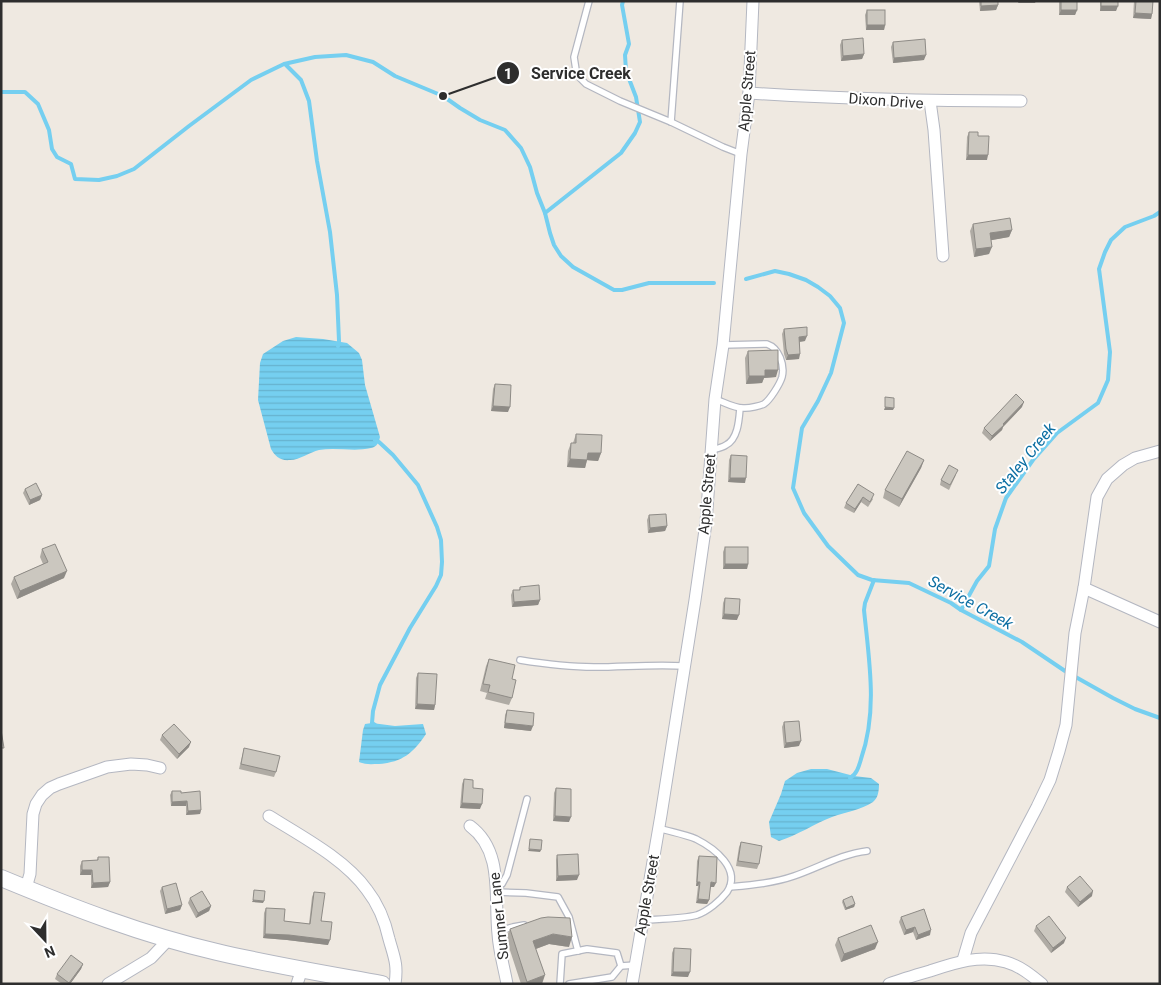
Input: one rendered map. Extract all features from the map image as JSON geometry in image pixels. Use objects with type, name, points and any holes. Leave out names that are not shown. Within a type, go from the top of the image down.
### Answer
[{"type":"street","name":"Apple Street","points":[[632,984],[706,523],[715,399],[723,345],[741,154],[749,93],[753,1]]},
{"type":"street","name":"Dixon Drive","points":[[749,93],[930,101],[934,130],[943,256]]},
{"type":"street","points":[[930,101],[1021,101]]},
{"type":"street","points":[[963,960],[971,933],[1037,807],[1050,780],[1059,751],[1066,725],[1076,633],[1097,497],[1107,479],[1123,465],[1135,458],[1160,451]]},
{"type":"street","points":[[1084,588],[1160,622]]},
{"type":"street","points":[[26,888],[30,874],[33,814],[36,804],[50,788],[115,766],[131,764],[160,768]]},
{"type":"street","points":[[269,816],[338,861],[368,890],[382,915],[396,960],[395,984]]},
{"type":"street","name":"Sumner Lane","points":[[470,826],[484,839],[495,870],[498,931],[507,984]]},
{"type":"street","points":[[1,878],[100,916],[169,939],[216,952],[269,963],[299,976],[382,984]]},
{"type":"street","points":[[108,984],[151,958],[169,939]]},
{"type":"street","points":[[889,984],[963,960],[993,958],[1028,972],[1042,984]]},
{"type":"lane","points":[[589,1],[574,57],[576,70],[580,78],[586,84],[620,101],[741,154]]},
{"type":"lane","points":[[671,122],[680,1]]},
{"type":"lane","points":[[715,399],[740,408],[764,404],[772,395],[782,377],[780,357],[772,346],[767,344],[723,345]]},
{"type":"lane","points":[[711,450],[727,445],[735,434],[740,408]]},
{"type":"lane","points":[[520,660],[558,666],[592,667],[663,664],[684,666]]},
{"type":"lane","points":[[496,889],[502,884],[507,875],[527,799]]},
{"type":"lane","points":[[643,920],[697,915],[723,898],[730,888],[732,879],[725,860],[710,848],[695,839],[658,828]]},
{"type":"lane","points":[[730,888],[794,876],[838,859],[867,851]]},
{"type":"lane","points":[[496,889],[558,897],[569,917],[578,951]]},
{"type":"lane","points":[[562,923],[571,923]]},
{"type":"lane","points":[[498,931],[528,924]]},
{"type":"lane","points":[[560,984],[562,954],[587,949],[617,953],[621,966]]},
{"type":"lane","points":[[569,984],[612,977],[621,966],[635,965]]},
{"type":"water","points":[[296,337],[347,343],[359,353],[362,360],[365,385],[380,437],[375,447],[358,450],[319,450],[290,460],[281,459],[273,452],[258,400],[260,363],[263,354],[283,341]]},
{"type":"water","points":[[365,724],[395,726],[423,724],[426,734],[412,751],[401,759],[387,763],[364,764],[359,762],[363,730]]},
{"type":"water","points":[[811,769],[827,769],[871,778],[879,784],[877,796],[868,805],[832,817],[786,839],[779,841],[771,837],[769,822],[785,781],[797,773]]},
{"type":"building","points":[[981,1],[998,1],[998,5],[981,6]]},
{"type":"building","points":[[1061,1],[1077,1],[1077,10],[1061,10]]},
{"type":"building","points":[[1101,1],[1118,1],[1118,6],[1101,6]]},
{"type":"building","points":[[1136,1],[1153,1],[1152,14],[1135,13]]},
{"type":"building","points":[[867,10],[885,10],[885,25],[867,25]]},
{"type":"building","points":[[863,38],[864,54],[843,56],[842,40]]},
{"type":"building","points":[[925,39],[926,55],[894,58],[893,42]]},
{"type":"building","points":[[969,132],[978,132],[978,136],[989,136],[988,155],[968,155]]},
{"type":"building","points":[[1010,218],[1012,230],[990,233],[992,247],[976,249],[973,224]]},
{"type":"building","points":[[807,327],[807,336],[799,337],[800,354],[788,355],[784,329]]},
{"type":"building","points":[[778,350],[778,370],[765,370],[765,376],[749,376],[748,351]]},
{"type":"building","points":[[495,384],[511,385],[510,407],[493,406]]},
{"type":"building","points":[[1016,394],[1024,402],[992,436],[984,428]]},
{"type":"building","points":[[885,397],[894,398],[894,408],[885,407]]},
{"type":"building","points":[[576,434],[602,435],[601,453],[588,453],[587,460],[570,459],[571,443],[576,443]]},
{"type":"building","points":[[907,451],[924,460],[902,499],[885,490]]},
{"type":"building","points":[[731,455],[747,456],[746,478],[730,478]]},
{"type":"building","points":[[949,465],[958,470],[950,485],[941,480]]},
{"type":"building","points":[[36,483],[42,495],[30,500],[25,489]]},
{"type":"building","points":[[858,484],[874,494],[870,502],[863,497],[855,509],[846,503]]},
{"type":"building","points":[[666,514],[667,526],[650,528],[649,515]]},
{"type":"building","points":[[55,544],[67,571],[20,591],[14,577],[48,562],[42,549]]},
{"type":"building","points":[[725,547],[748,547],[748,564],[725,564]]},
{"type":"building","points":[[539,585],[540,600],[514,602],[513,590],[520,590],[520,587]]},
{"type":"building","points":[[725,598],[740,599],[739,615],[724,614]]},
{"type":"building","points":[[489,659],[515,665],[512,679],[516,680],[512,698],[488,692],[490,685],[483,684]]},
{"type":"building","points":[[418,673],[437,674],[435,705],[417,704]]},
{"type":"building","points":[[507,710],[534,713],[533,726],[505,723]]},
{"type":"building","points":[[799,721],[801,741],[786,743],[784,722]]},
{"type":"building","points":[[174,724],[191,742],[179,754],[162,735]]},
{"type":"building","points":[[1,730],[4,748],[1,748]]},
{"type":"building","points":[[244,748],[280,756],[276,772],[241,764]]},
{"type":"building","points":[[464,779],[473,780],[473,788],[483,789],[482,804],[462,803]]},
{"type":"building","points":[[556,788],[571,789],[571,817],[555,816]]},
{"type":"building","points":[[172,791],[181,791],[181,793],[200,791],[201,810],[188,811],[187,801],[172,802]]},
{"type":"building","points":[[530,839],[542,840],[541,850],[529,849]]},
{"type":"building","points":[[741,842],[762,846],[759,864],[738,861]]},
{"type":"building","points":[[578,854],[579,875],[558,876],[557,855]]},
{"type":"building","points":[[699,856],[717,857],[716,883],[711,882],[709,900],[698,899],[700,882],[697,882]]},
{"type":"building","points":[[98,857],[109,857],[110,882],[93,883],[92,870],[82,870],[82,861],[98,860]]},
{"type":"building","points":[[1080,876],[1093,891],[1080,902],[1067,887]]},
{"type":"building","points":[[176,883],[182,905],[167,909],[162,887]]},
{"type":"building","points":[[254,890],[265,891],[264,901],[253,900]]},
{"type":"building","points":[[202,891],[211,906],[198,913],[190,898]]},
{"type":"building","points":[[314,892],[325,893],[321,921],[332,922],[330,940],[265,934],[266,908],[285,909],[284,921],[310,924]]},
{"type":"building","points":[[852,896],[855,904],[846,908],[843,900]]},
{"type":"building","points":[[924,909],[931,930],[918,935],[915,927],[906,930],[901,917]]},
{"type":"building","points":[[1049,916],[1066,938],[1053,948],[1036,926]]},
{"type":"building","points":[[548,917],[570,918],[572,937],[553,934],[533,941],[545,975],[527,982],[510,929]]},
{"type":"building","points":[[871,925],[878,942],[844,954],[838,938]]},
{"type":"building","points":[[674,948],[691,949],[690,972],[673,972]]},
{"type":"building","points":[[71,955],[83,964],[69,983],[57,974]]},
{"type":"waterway","points":[[545,213],[621,153],[640,122],[636,97],[626,71],[625,55],[629,44],[622,5],[623,1]]},
{"type":"waterway","name":"Service Creek","points":[[1,92],[25,92],[38,104],[49,130],[52,149],[57,157],[71,164],[75,179],[99,180],[117,176],[134,169],[251,80],[284,64],[315,57],[346,55],[373,62],[395,76],[443,96],[480,120],[505,130],[521,148],[530,167],[554,245],[561,256],[573,267],[614,290],[622,290],[649,283],[714,283]]},
{"type":"waterway","points":[[285,64],[301,80],[309,101],[317,161],[330,232],[337,295],[338,346]]},
{"type":"waterway","name":"Staley Creek","points":[[961,610],[977,581],[989,566],[995,529],[1006,498],[1033,460],[1057,433],[1098,403],[1108,380],[1110,352],[1099,269],[1105,252],[1111,240],[1125,227],[1160,212]]},
{"type":"waterway","name":"Service Creek","points":[[746,279],[775,271],[789,274],[818,287],[830,296],[840,308],[844,323],[831,373],[818,401],[802,428],[793,488],[804,513],[828,546],[858,575],[872,580],[909,583],[951,603],[1022,642],[1065,671],[1113,698],[1135,709],[1160,718]]},
{"type":"waterway","points":[[375,440],[393,455],[418,485],[437,527],[441,540],[442,562],[441,575],[436,586],[410,628],[380,685],[373,711],[372,723],[375,725]]},
{"type":"waterway","points":[[850,778],[856,772],[859,764],[869,722],[871,685],[864,610],[874,580]]},
{"type":"place","name":"Service Creek","points":[[443,96]]}]
